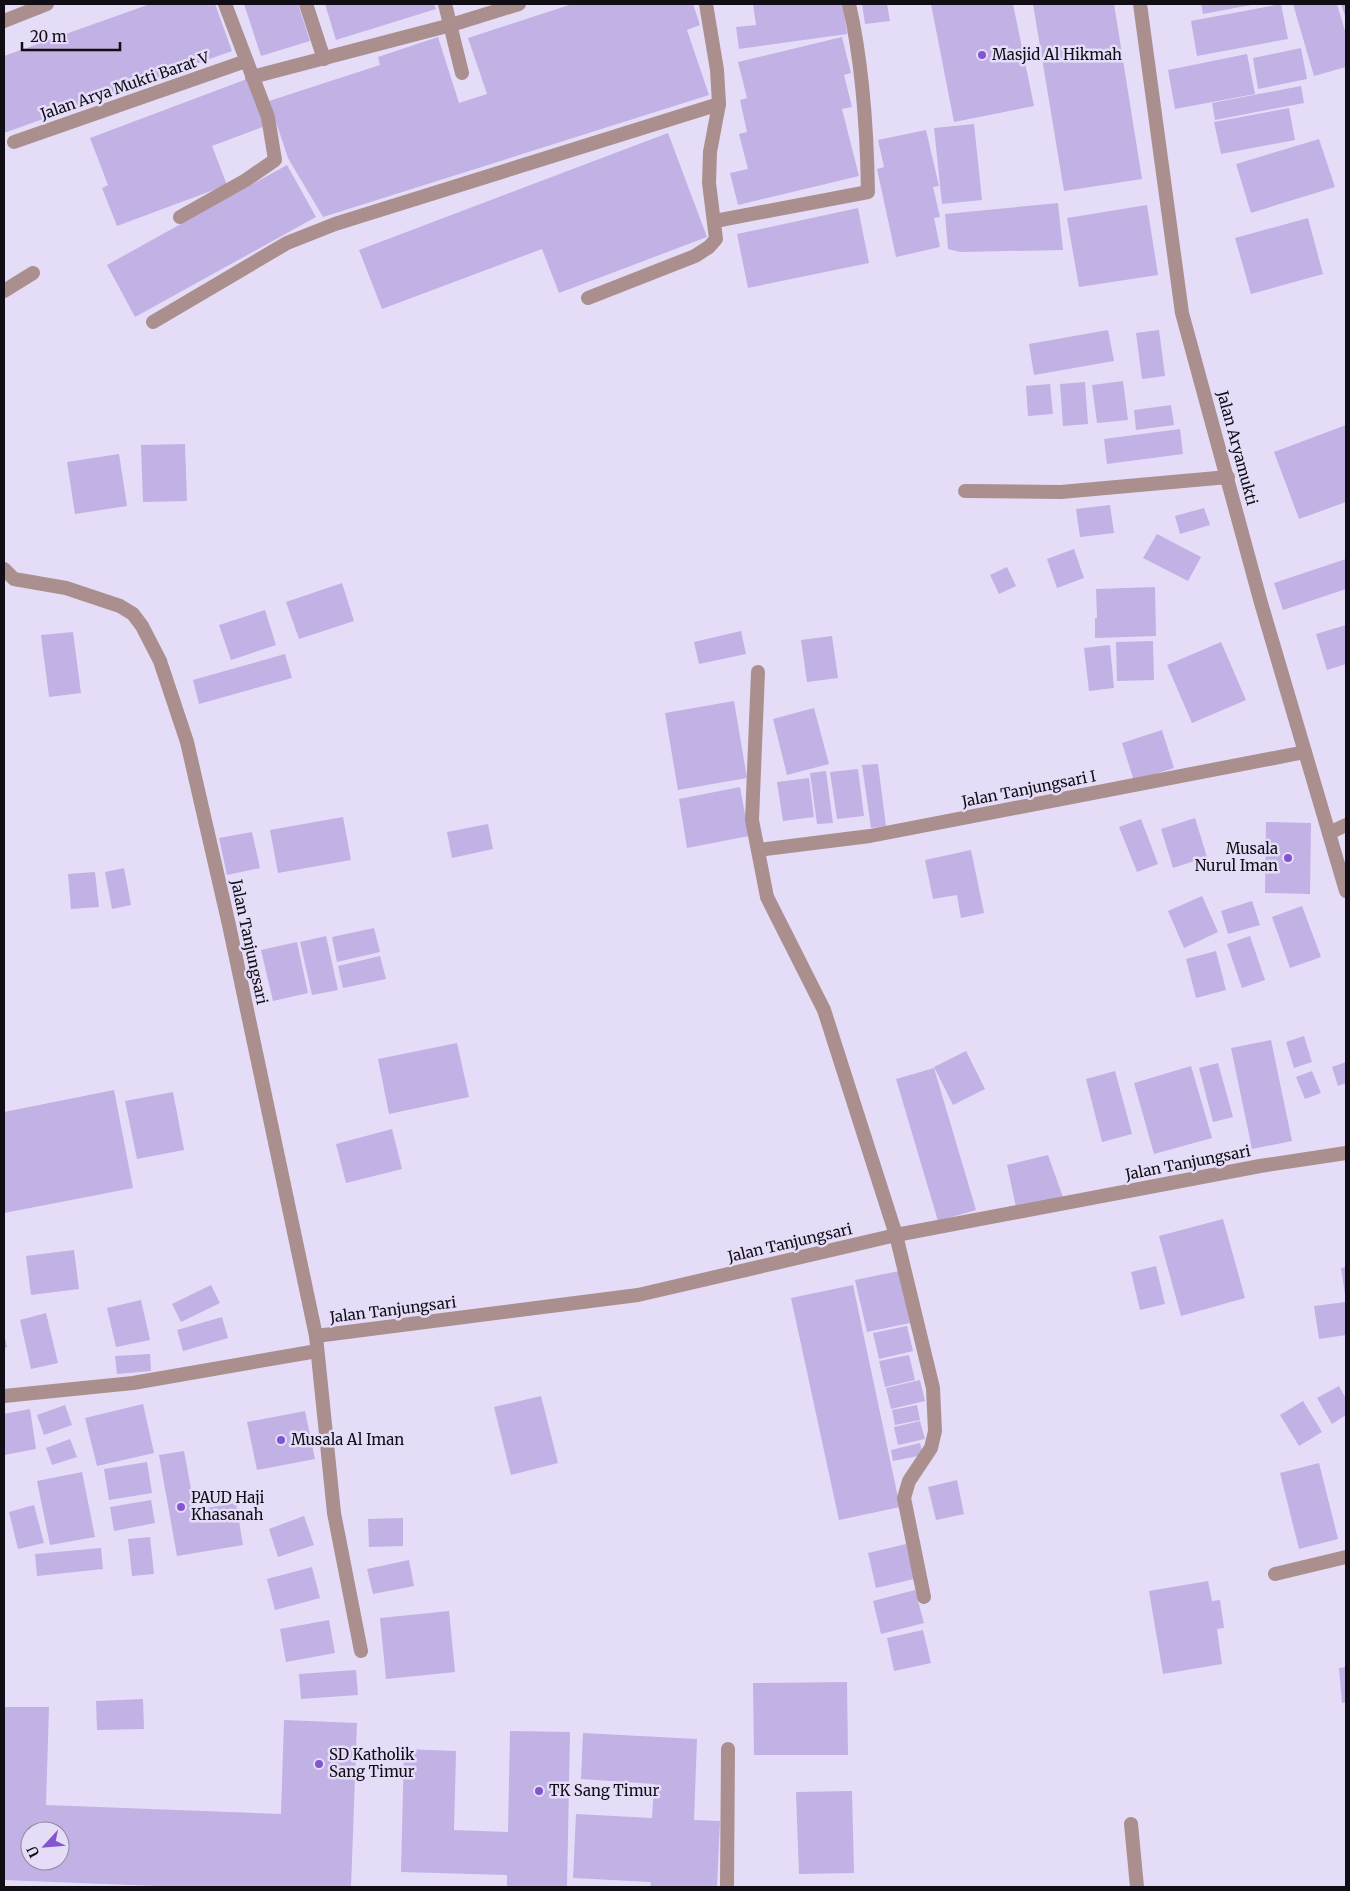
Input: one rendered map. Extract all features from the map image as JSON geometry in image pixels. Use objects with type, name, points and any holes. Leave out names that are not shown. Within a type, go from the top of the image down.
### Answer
[{"type":"street","points":[[4,21],[48,4]]},
{"type":"street","points":[[180,217],[246,180],[275,160],[268,118],[225,4]]},
{"type":"street","points":[[306,4],[324,59]]},
{"type":"street","points":[[445,4],[462,74]]},
{"type":"street","points":[[252,77],[451,25],[519,4]]},
{"type":"street","points":[[588,298],[695,256],[709,247],[716,239],[715,221],[708,182],[710,152],[718,104],[717,70],[706,4]]},
{"type":"street","points":[[715,221],[868,192],[866,142],[857,42],[849,4]]},
{"type":"street","name":"Jalan Aryamukti","points":[[1140,4],[1182,313],[1261,603],[1346,891]]},
{"type":"street","name":"Jalan Arya Mukti Barat V","points":[[14,142],[246,61]]},
{"type":"street","points":[[153,322],[288,243],[335,224],[718,104]]},
{"type":"street","points":[[4,291],[33,273]]},
{"type":"street","points":[[965,491],[1080,491],[1228,477]]},
{"type":"street","name":"Jalan Tanjungsari","points":[[4,569],[14,580],[66,588],[120,606],[132,614],[142,626],[160,661],[189,752],[229,925],[316,1336],[638,1295],[896,1235],[1260,1166],[1346,1153]]},
{"type":"street","points":[[758,672],[752,820],[767,897],[824,1010],[896,1235],[933,1388],[935,1431],[931,1448],[910,1482],[904,1498],[924,1597]]},
{"type":"street","name":"Jalan Tanjungsari I","points":[[758,850],[870,836],[1306,752]]},
{"type":"street","points":[[1329,833],[1346,825]]},
{"type":"street","points":[[316,1336],[334,1513],[361,1651]]},
{"type":"street","points":[[4,1396],[133,1383],[317,1351]]},
{"type":"street","points":[[1275,1574],[1346,1557]]},
{"type":"street","points":[[727,1887],[728,1749]]},
{"type":"street","points":[[1131,1824],[1136,1887]]},
{"type":"building","points":[[150,4],[215,4],[232,51],[4,133],[4,56]]},
{"type":"building","points":[[244,4],[298,4],[310,41],[261,56]]},
{"type":"building","points":[[325,4],[434,4],[436,9],[336,40]]},
{"type":"building","points":[[572,4],[693,4],[700,25],[687,30],[709,95],[323,217],[288,158],[269,101],[380,65],[378,57],[438,37],[459,103],[487,94],[468,38]]},
{"type":"building","points":[[753,4],[843,4],[847,34],[739,49],[736,27],[756,25]]},
{"type":"building","points":[[862,4],[887,4],[890,21],[865,24]]},
{"type":"building","name":"Masjid Al Hikmah","points":[[931,4],[1013,4],[1034,106],[954,122]]},
{"type":"building","points":[[1033,4],[1114,4],[1142,179],[1064,191]]},
{"type":"building","points":[[1201,4],[1251,4],[1251,5],[1203,14]]},
{"type":"building","points":[[1281,4],[1288,39],[1197,56],[1191,21]]},
{"type":"building","points":[[1293,4],[1337,4],[1346,34],[1346,67],[1314,76]]},
{"type":"building","points":[[1341,4],[1346,4],[1346,19]]},
{"type":"building","points":[[842,37],[851,73],[844,75],[852,107],[842,109],[859,176],[738,205],[730,173],[748,169],[739,134],[747,132],[740,100],[747,98],[738,62]]},
{"type":"building","points":[[1301,48],[1307,79],[1258,89],[1253,58]]},
{"type":"building","points":[[1247,54],[1255,94],[1175,109],[1168,70]]},
{"type":"building","points":[[247,79],[265,126],[212,146],[227,185],[117,226],[102,188],[108,185],[90,138]]},
{"type":"building","points":[[1301,86],[1304,103],[1215,120],[1212,103]]},
{"type":"building","points":[[1289,108],[1295,140],[1221,154],[1214,122]]},
{"type":"building","points":[[974,124],[982,200],[942,204],[934,128]]},
{"type":"building","points":[[926,130],[939,186],[933,187],[940,217],[934,218],[940,247],[896,257],[877,169],[884,167],[878,140]]},
{"type":"building","points":[[668,133],[707,237],[559,293],[542,249],[382,309],[359,250]]},
{"type":"building","points":[[1319,139],[1335,187],[1251,213],[1236,164]]},
{"type":"building","points":[[287,165],[316,217],[135,317],[107,265]]},
{"type":"building","points":[[1058,203],[1063,250],[960,252],[948,249],[945,214]]},
{"type":"building","points":[[1147,205],[1158,275],[1079,287],[1067,218]]},
{"type":"building","points":[[858,208],[869,263],[748,288],[737,234]]},
{"type":"building","points":[[1308,218],[1323,274],[1251,294],[1235,238]]},
{"type":"building","points":[[1108,330],[1114,361],[1034,375],[1029,344]]},
{"type":"building","points":[[1159,330],[1165,376],[1142,379],[1136,333]]},
{"type":"building","points":[[1123,381],[1128,420],[1097,423],[1092,385]]},
{"type":"building","points":[[1085,382],[1088,424],[1063,426],[1060,384]]},
{"type":"building","points":[[1050,384],[1053,414],[1028,416],[1026,386]]},
{"type":"building","points":[[1171,405],[1174,425],[1136,430],[1134,410]]},
{"type":"building","points":[[1346,425],[1346,502],[1299,519],[1274,452]]},
{"type":"building","points":[[1180,429],[1183,454],[1107,464],[1104,439]]},
{"type":"building","points":[[185,444],[187,501],[143,502],[141,445]]},
{"type":"building","points":[[119,454],[127,506],[75,514],[67,462]]},
{"type":"building","points":[[1110,505],[1114,533],[1080,537],[1076,509]]},
{"type":"building","points":[[1204,508],[1210,525],[1180,534],[1175,516]]},
{"type":"building","points":[[1157,534],[1201,557],[1188,581],[1143,558]]},
{"type":"building","points":[[1074,549],[1084,578],[1057,588],[1047,559]]},
{"type":"building","points":[[1346,559],[1346,589],[1283,610],[1274,583]]},
{"type":"building","points":[[1007,567],[1016,586],[999,594],[990,575]]},
{"type":"building","points":[[342,583],[354,621],[299,639],[286,602]]},
{"type":"building","points":[[1155,587],[1156,636],[1095,638],[1095,618],[1097,618],[1096,589]]},
{"type":"building","points":[[265,610],[276,645],[231,660],[219,625]]},
{"type":"building","points":[[1346,625],[1346,664],[1327,670],[1316,634]]},
{"type":"building","points":[[741,631],[746,654],[699,664],[694,642]]},
{"type":"building","points":[[73,632],[81,693],[49,697],[41,635]]},
{"type":"building","points":[[832,636],[838,678],[807,682],[801,640]]},
{"type":"building","points":[[1153,641],[1154,680],[1117,681],[1116,642]]},
{"type":"building","points":[[1221,642],[1246,700],[1192,723],[1167,665]]},
{"type":"building","points":[[1110,645],[1114,688],[1089,691],[1084,648]]},
{"type":"building","points":[[285,654],[292,678],[199,704],[193,680]]},
{"type":"building","points":[[734,701],[747,778],[678,790],[665,713]]},
{"type":"building","points":[[814,708],[829,764],[787,775],[773,719]]},
{"type":"building","points":[[1162,730],[1174,768],[1134,781],[1122,743]]},
{"type":"building","points":[[878,764],[886,826],[871,828],[862,765]]},
{"type":"building","points":[[858,769],[864,816],[837,819],[830,772]]},
{"type":"building","points":[[826,771],[833,823],[817,824],[810,773]]},
{"type":"building","points":[[809,778],[814,817],[783,821],[777,782]]},
{"type":"building","points":[[740,787],[749,836],[687,848],[679,799]]},
{"type":"building","points":[[343,817],[351,860],[278,873],[270,830]]},
{"type":"building","points":[[1195,818],[1207,857],[1173,868],[1161,829]]},
{"type":"building","points":[[1141,819],[1158,864],[1137,872],[1119,827]]},
{"type":"building","name":"Musala Nurul Iman","points":[[1266,822],[1311,823],[1310,894],[1265,893]]},
{"type":"building","points":[[488,824],[493,849],[452,858],[447,832]]},
{"type":"building","points":[[252,832],[260,868],[227,875],[219,838]]},
{"type":"building","points":[[971,850],[984,913],[961,918],[957,895],[933,899],[925,860]]},
{"type":"building","points":[[124,868],[131,905],[112,909],[105,872]]},
{"type":"building","points":[[95,872],[99,907],[71,909],[68,874]]},
{"type":"building","points":[[1202,896],[1218,932],[1184,948],[1168,911]]},
{"type":"building","points":[[1252,901],[1260,925],[1228,934],[1221,911]]},
{"type":"building","points":[[1302,906],[1321,957],[1290,968],[1272,917]]},
{"type":"building","points":[[374,928],[380,952],[337,962],[332,937]]},
{"type":"building","points":[[326,936],[338,990],[312,995],[300,942]]},
{"type":"building","points":[[1250,936],[1265,980],[1242,988],[1227,944]]},
{"type":"building","points":[[297,942],[308,993],[273,1001],[261,950]]},
{"type":"building","points":[[1216,951],[1226,990],[1196,998],[1186,959]]},
{"type":"building","points":[[380,956],[386,979],[343,988],[338,966]]},
{"type":"building","points":[[1304,1036],[1312,1062],[1294,1068],[1286,1042]]},
{"type":"building","points":[[1271,1040],[1292,1141],[1252,1149],[1231,1048]]},
{"type":"building","points":[[457,1043],[469,1097],[389,1114],[378,1059]]},
{"type":"building","points":[[966,1051],[985,1089],[953,1105],[934,1067]]},
{"type":"building","points":[[1346,1062],[1346,1083],[1338,1086],[1332,1067]]},
{"type":"building","points":[[1218,1063],[1233,1117],[1213,1122],[1199,1068]]},
{"type":"building","points":[[1191,1066],[1212,1138],[1154,1154],[1134,1083]]},
{"type":"building","points":[[934,1068],[976,1210],[938,1221],[896,1079]]},
{"type":"building","points":[[1115,1071],[1132,1134],[1102,1142],[1086,1079]]},
{"type":"building","points":[[1312,1071],[1321,1093],[1305,1099],[1296,1077]]},
{"type":"building","points":[[114,1090],[133,1188],[4,1213],[4,1112]]},
{"type":"building","points":[[173,1092],[184,1150],[137,1159],[125,1101]]},
{"type":"building","points":[[392,1129],[402,1169],[346,1183],[336,1144]]},
{"type":"building","points":[[1048,1155],[1065,1203],[1016,1207],[1007,1165]]},
{"type":"building","points":[[1223,1219],[1245,1298],[1181,1316],[1159,1236]]},
{"type":"building","points":[[74,1250],[79,1289],[31,1295],[26,1256]]},
{"type":"building","points":[[1156,1266],[1165,1304],[1140,1310],[1131,1272]]},
{"type":"building","points":[[1346,1267],[1346,1294],[1345,1294],[1341,1268]]},
{"type":"building","points":[[899,1271],[910,1323],[867,1332],[855,1280]]},
{"type":"building","points":[[211,1285],[220,1303],[181,1322],[172,1304]]},
{"type":"building","points":[[853,1285],[900,1507],[839,1520],[791,1298]]},
{"type":"building","points":[[141,1300],[150,1340],[116,1347],[107,1308]]},
{"type":"building","points":[[1346,1302],[1346,1335],[1319,1339],[1314,1306]]},
{"type":"building","points":[[46,1313],[58,1363],[31,1369],[20,1320]]},
{"type":"building","points":[[222,1317],[228,1338],[183,1351],[177,1330]]},
{"type":"building","points":[[907,1326],[913,1351],[879,1359],[873,1333]]},
{"type":"building","points":[[4,1334],[7,1347],[4,1348]]},
{"type":"building","points":[[150,1354],[151,1371],[117,1374],[115,1356]]},
{"type":"building","points":[[909,1355],[915,1380],[885,1387],[879,1361]]},
{"type":"building","points":[[920,1380],[925,1401],[891,1409],[886,1388]]},
{"type":"building","points":[[1339,1386],[1346,1399],[1346,1415],[1332,1424],[1317,1398]]},
{"type":"building","points":[[541,1396],[558,1463],[511,1475],[494,1407]]},
{"type":"building","points":[[1303,1401],[1322,1432],[1299,1446],[1280,1415]]},
{"type":"building","points":[[143,1404],[154,1453],[97,1466],[85,1418]]},
{"type":"building","points":[[65,1405],[72,1425],[44,1435],[37,1415]]},
{"type":"building","points":[[917,1405],[920,1420],[895,1425],[892,1410]]},
{"type":"building","points":[[30,1409],[36,1449],[4,1455],[4,1414]]},
{"type":"building","name":"Musala Al Iman","points":[[305,1411],[315,1459],[257,1470],[247,1422]]},
{"type":"building","points":[[920,1421],[925,1439],[898,1445],[894,1427]]},
{"type":"building","points":[[70,1439],[77,1457],[52,1465],[46,1448]]},
{"type":"building","points":[[920,1443],[923,1455],[893,1461],[891,1450]]},
{"type":"building","name":"PAUD Haji Khasanah","points":[[184,1451],[195,1510],[236,1503],[243,1545],[177,1556],[159,1455]]},
{"type":"building","points":[[147,1462],[152,1493],[109,1500],[104,1469]]},
{"type":"building","points":[[1319,1463],[1338,1539],[1299,1549],[1280,1473]]},
{"type":"building","points":[[82,1472],[95,1537],[50,1545],[37,1481]]},
{"type":"building","points":[[957,1480],[964,1514],[936,1520],[928,1487]]},
{"type":"building","points":[[151,1500],[155,1523],[114,1531],[110,1507]]},
{"type":"building","points":[[34,1505],[44,1543],[18,1549],[9,1512]]},
{"type":"building","points":[[304,1516],[314,1545],[278,1557],[269,1529]]},
{"type":"building","points":[[403,1518],[403,1546],[369,1547],[368,1519]]},
{"type":"building","points":[[150,1537],[154,1574],[132,1576],[128,1539]]},
{"type":"building","points":[[906,1544],[914,1579],[876,1588],[868,1553]]},
{"type":"building","points":[[101,1548],[103,1569],[37,1576],[35,1554]]},
{"type":"building","points":[[409,1560],[414,1586],[373,1594],[367,1569]]},
{"type":"building","points":[[312,1567],[320,1598],[275,1610],[267,1579]]},
{"type":"building","points":[[1208,1581],[1212,1601],[1220,1600],[1224,1628],[1217,1629],[1222,1664],[1163,1674],[1149,1591]]},
{"type":"building","points":[[915,1590],[924,1623],[881,1634],[873,1601]]},
{"type":"building","points":[[449,1611],[455,1672],[386,1679],[380,1618]]},
{"type":"building","points":[[329,1620],[335,1653],[286,1662],[280,1629]]},
{"type":"building","points":[[923,1630],[931,1663],[894,1671],[887,1638]]},
{"type":"building","points":[[1346,1667],[1346,1702],[1342,1703],[1339,1668]]},
{"type":"building","points":[[356,1670],[358,1695],[301,1699],[299,1674]]},
{"type":"building","points":[[847,1682],[848,1755],[754,1755],[753,1683]]},
{"type":"building","points":[[143,1699],[144,1729],[97,1730],[96,1701]]},
{"type":"building","name":"SD Katholik Sang Timur","points":[[4,1707],[49,1707],[46,1805],[281,1814],[284,1720],[357,1723],[351,1887],[181,1887],[4,1880]]},
{"type":"building","name":"TK Sang Timur","points":[[510,1731],[570,1732],[567,1887],[507,1887],[507,1875],[401,1872],[404,1749],[456,1751],[454,1830],[508,1832]]},
{"type":"building","points":[[583,1733],[697,1739],[694,1820],[720,1821],[717,1886],[650,1887],[651,1882],[573,1878],[576,1814],[652,1818],[654,1784],[581,1779]]},
{"type":"building","points":[[852,1791],[854,1873],[799,1874],[796,1792]]},
{"type":"place","name":"Masjid Al Hikmah","points":[[982,55]]},
{"type":"place","name":"Musala Nurul Iman","points":[[1288,858]]},
{"type":"place","name":"Musala Al Iman","points":[[281,1440]]},
{"type":"place","name":"PAUD Haji Khasanah","points":[[181,1507]]},
{"type":"place","name":"SD Katholik Sang Timur","points":[[319,1764]]},
{"type":"place","name":"TK Sang Timur","points":[[539,1791]]}]
